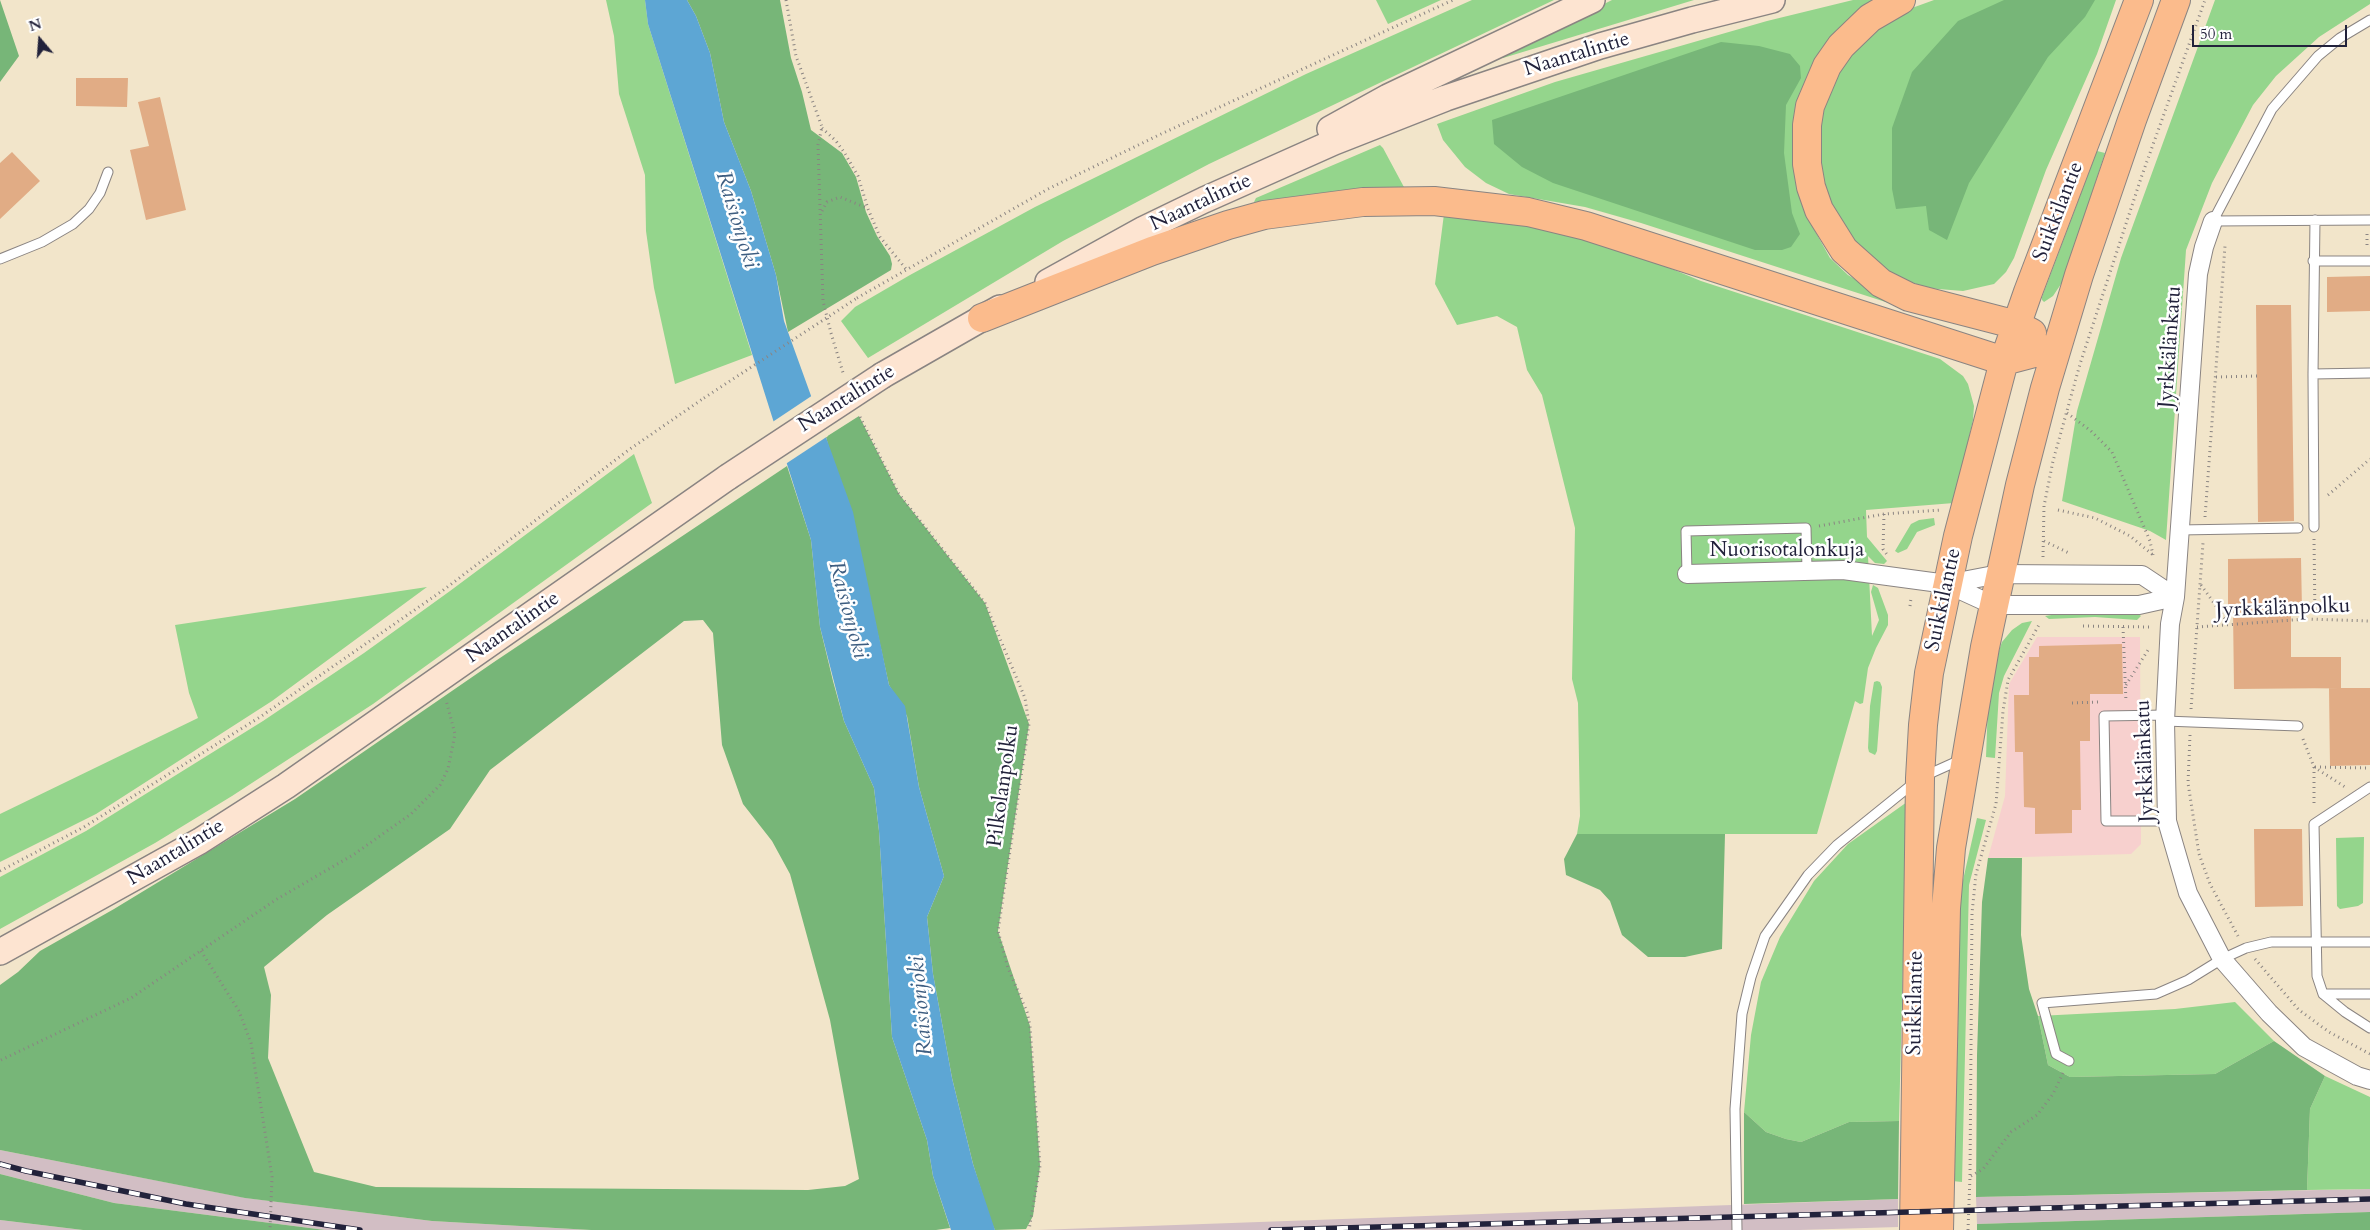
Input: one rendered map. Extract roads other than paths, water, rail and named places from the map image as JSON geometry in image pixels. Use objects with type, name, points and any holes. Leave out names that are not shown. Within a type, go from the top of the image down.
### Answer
[{"type":"main road","points":[[1204,200],[1388,97],[1592,0]]},
{"type":"main road","name":"Naantalintie","points":[[0,952],[200,841],[286,786],[728,477],[808,422],[882,375],[1144,229],[1334,142],[1446,98],[1600,46],[1772,0]]},
{"type":"main road","points":[[1901,0],[1870,18],[1852,34],[1827,66],[1810,106],[1806,146],[1811,186],[1819,210],[1844,250],[1881,283],[1909,297],[2017,325],[2057,347]]},
{"type":"main road","name":"Suikkilantie","points":[[1914,1230],[1920,778],[1929,673],[1947,584],[1978,454],[2004,361],[2139,0]]},
{"type":"main road","name":"Suikkilantie","points":[[1938,1230],[1946,908],[1951,848],[1965,758],[1994,605],[2044,388],[2126,138],[2172,11]]},
{"type":"main road","points":[[982,318],[1152,251],[1264,215],[1363,202],[1434,201],[1528,212],[1586,226],[2004,361],[2057,347]]},
{"type":"street","name":"Jyrkkälänkatu","points":[[2220,221],[2204,246],[2198,274],[2174,597],[2170,624],[2165,718],[2167,820],[2188,893],[2222,959],[2269,1013],[2304,1048],[2357,1076],[2370,1080]]},
{"type":"street","name":"Nuorisotalonkuja","points":[[1687,574],[1844,570],[1947,584]]},
{"type":"street","points":[[1947,584],[2000,574],[2142,575],[2174,597]]},
{"type":"street","points":[[1947,584],[1994,605],[2139,605],[2174,597]]},
{"type":"lane","points":[[2370,20],[2340,38],[2318,56],[2272,109],[2220,221],[2370,220]]},
{"type":"lane","points":[[0,258],[42,242],[73,224],[89,209],[100,193],[108,172]]},
{"type":"lane","points":[[2314,527],[2312,374],[2315,220]]},
{"type":"lane","points":[[2314,261],[2370,261]]},
{"type":"lane","points":[[2312,374],[2370,373]]},
{"type":"lane","points":[[1687,574],[1686,531],[1806,528],[1807,570]]},
{"type":"lane","points":[[2179,530],[2298,528]]},
{"type":"lane","points":[[2167,820],[2106,821],[2104,716],[2127,715],[2190,722],[2298,726]]},
{"type":"lane","points":[[1737,1230],[1735,1109],[1742,1014],[1751,977],[1765,936],[1808,875],[1862,823],[1920,778],[1965,758]]},
{"type":"lane","points":[[2370,787],[2314,824],[2317,976],[2323,994],[2345,1012],[2370,1028]]},
{"type":"lane","points":[[2069,1061],[2056,1054],[2042,1003],[2156,994],[2188,980],[2222,959],[2246,948],[2271,942],[2370,942]]},
{"type":"lane","points":[[2323,994],[2370,994]]},
{"type":"water","name":"Raisionjoki","points":[[645,0],[687,0],[696,16],[710,53],[724,122],[751,191],[776,275],[784,321],[853,512],[889,685],[905,706],[919,787],[944,876],[927,917],[933,974],[952,1078],[973,1164],[995,1230],[951,1230],[933,1176],[927,1140],[892,1037],[879,831],[874,788],[844,721],[820,627],[811,540],[648,24]]},
{"type":"railway","points":[[0,1164],[186,1204],[360,1230]]},
{"type":"railway","points":[[1271,1230],[2370,1199]]}]
